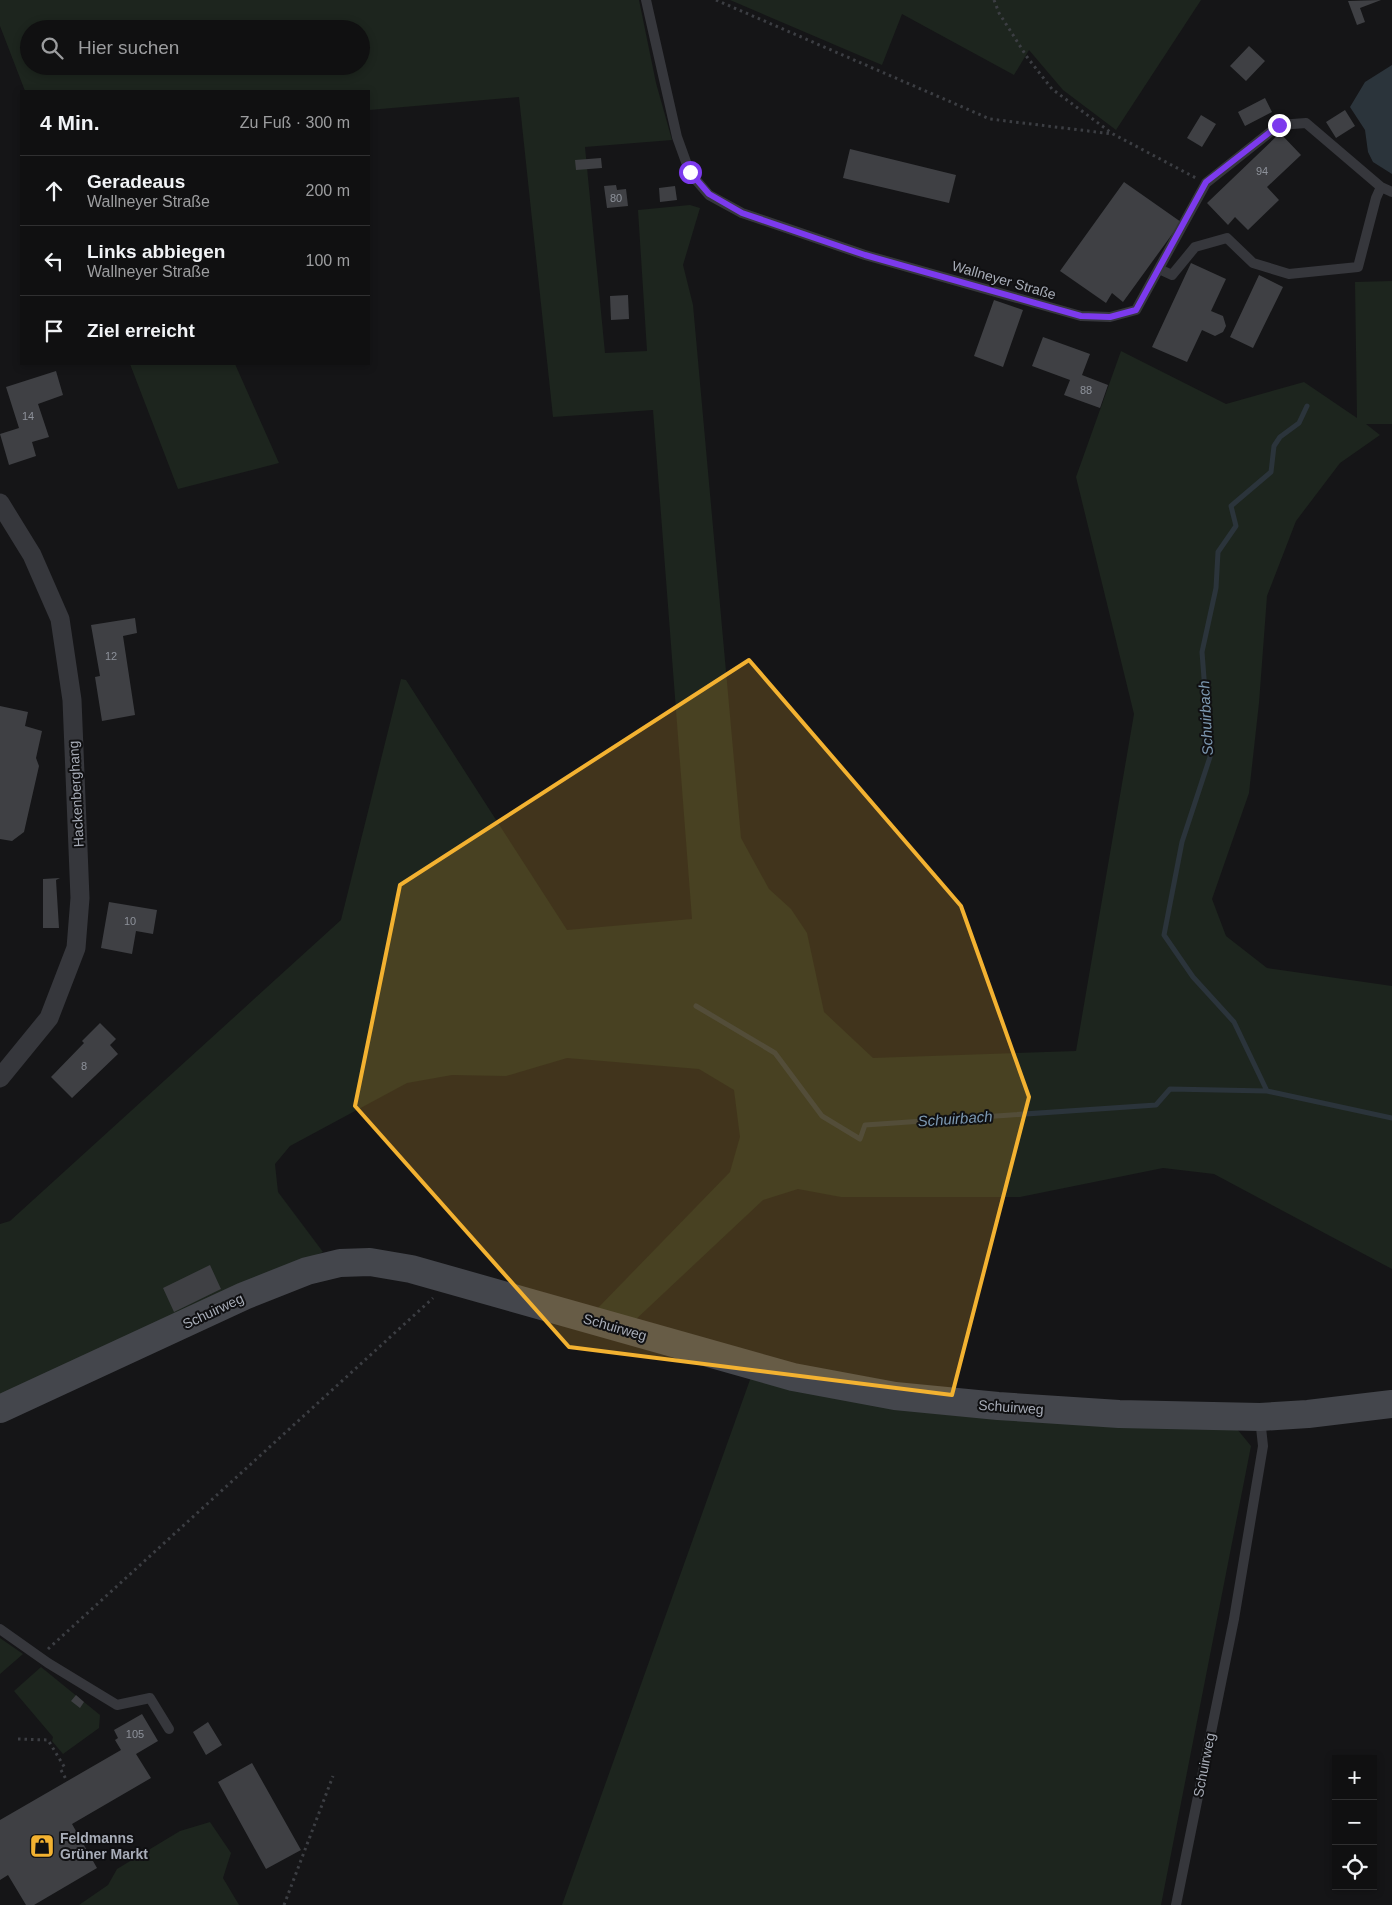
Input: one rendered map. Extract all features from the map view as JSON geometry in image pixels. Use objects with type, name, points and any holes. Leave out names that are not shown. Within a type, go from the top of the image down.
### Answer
[{"type":"main road","name":"Schuirweg","points":[[0,1409],[244,1296],[307,1271],[340,1263],[370,1262],[411,1269],[452,1280],[793,1377],[895,1396],[998,1406],[1119,1414],[1260,1417],[1308,1414],[1392,1404]]},
{"type":"street","name":"Hackenberghang","points":[[0,503],[32,555],[60,619],[72,700],[80,898],[76,948],[49,1018],[0,1078]]},
{"type":"lane","name":"Wallneyer Straße","points":[[646,0],[677,137],[690,172],[709,194],[742,213],[865,255],[1081,316],[1110,317],[1136,310],[1206,182],[1279,125],[1306,124],[1381,187],[1392,192]]},
{"type":"lane","points":[[1159,269],[1172,275],[1195,247],[1227,238],[1252,263],[1289,274],[1358,267],[1376,198],[1381,187]]},
{"type":"lane","name":"Schuirweg","points":[[1176,1905],[1234,1619],[1262,1446],[1260,1417]]},
{"type":"lane","points":[[0,1629],[39,1657],[117,1705],[150,1698],[169,1729]]},
{"type":"path","points":[[716,0],[990,119],[1113,134]]},
{"type":"path","points":[[994,0],[999,14],[1026,57],[1052,89],[1113,134],[1206,182]]},
{"type":"path","points":[[39,1657],[452,1280]]},
{"type":"path","points":[[18,1739],[48,1740],[67,1781]]},
{"type":"path","points":[[284,1905],[333,1776]]},
{"type":"highlighted area","points":[[749,660],[961,906],[1029,1097],[952,1395],[569,1347],[355,1106],[400,885]]},
{"type":"shaded area","points":[[0,0],[639,0],[656,83],[672,140],[585,147],[605,353],[647,351],[638,210],[690,205],[700,208],[683,265],[693,305],[741,838],[769,889],[791,909],[807,933],[824,1012],[873,1058],[1076,1051],[1134,714],[1076,477],[1121,351],[1226,404],[1304,382],[1357,418],[1355,282],[1392,281],[1392,424],[1366,424],[1380,435],[1340,463],[1296,521],[1267,596],[1259,703],[1249,793],[1212,899],[1226,936],[1267,968],[1392,986],[1392,1269],[1214,1174],[1163,1168],[1020,1197],[841,1197],[798,1189],[763,1200],[633,1322],[595,1311],[730,1172],[740,1137],[734,1090],[699,1069],[567,1058],[506,1076],[452,1075],[407,1083],[290,1146],[275,1164],[278,1192],[323,1252],[0,1397],[0,1224],[10,1221],[341,920],[401,679],[406,680],[567,930],[692,919],[653,410],[553,417],[519,97],[370,110],[370,90],[25,90],[0,26]]},
{"type":"shaded area","points":[[730,0],[1201,0],[1116,130],[1063,90],[1029,50],[1014,75],[902,14],[882,65]]},
{"type":"shaded area","points":[[1392,65],[1392,174],[1373,162],[1368,152],[1365,130],[1350,107],[1365,82]]},
{"type":"shaded area","points":[[130,365],[235,365],[279,463],[178,489]]},
{"type":"shaded area","points":[[751,1377],[861,1403],[992,1419],[1237,1429],[1251,1446],[1161,1905],[562,1905]]},
{"type":"shaded area","points":[[0,1638],[23,1654],[0,1674]]},
{"type":"shaded area","points":[[41,1667],[100,1715],[99,1728],[63,1754],[52,1741],[53,1737],[14,1691]]},
{"type":"shaded area","points":[[210,1822],[231,1853],[223,1878],[239,1905],[79,1905],[108,1885],[117,1869],[180,1831]]},
{"type":"building","points":[[1381,0],[1360,8],[1365,22],[1357,25],[1348,1]]},
{"type":"building","points":[[1249,46],[1265,61],[1246,81],[1230,66]]},
{"type":"building","points":[[1265,98],[1272,112],[1245,126],[1238,112]]},
{"type":"building","points":[[1345,110],[1355,126],[1336,138],[1326,122]]},
{"type":"building","points":[[1201,115],[1216,124],[1202,147],[1187,138]]},
{"type":"building","points":[[1280,133],[1301,155],[1267,187],[1279,200],[1248,230],[1235,217],[1228,225],[1207,203]]},
{"type":"building","points":[[850,149],[956,175],[949,203],[843,178]]},
{"type":"building","points":[[601,158],[602,168],[576,170],[575,160]]},
{"type":"building","points":[[1124,182],[1181,222],[1123,302],[1112,293],[1106,303],[1060,271]]},
{"type":"building","points":[[616,185],[617,190],[626,189],[628,206],[607,208],[604,186]]},
{"type":"building","points":[[675,186],[677,200],[660,202],[659,188]]},
{"type":"building","points":[[1191,263],[1226,279],[1211,311],[1223,316],[1226,326],[1223,332],[1215,336],[1202,330],[1187,362],[1152,347]]},
{"type":"building","points":[[1259,275],[1283,287],[1253,348],[1230,337]]},
{"type":"building","points":[[628,295],[629,319],[611,320],[610,296]]},
{"type":"building","points":[[994,300],[1023,310],[1003,367],[974,356]]},
{"type":"building","points":[[1043,337],[1090,354],[1082,375],[1108,385],[1100,408],[1064,395],[1070,380],[1032,366]]},
{"type":"building","points":[[56,371],[63,395],[38,404],[49,437],[32,442],[36,456],[9,465],[0,434],[19,428],[6,387]]},
{"type":"building","points":[[135,618],[137,633],[123,636],[135,715],[102,721],[95,677],[100,676],[91,625]]},
{"type":"building","points":[[0,706],[28,712],[25,726],[42,731],[36,758],[39,766],[24,832],[12,841],[0,839]]},
{"type":"building","points":[[60,878],[56,880],[59,928],[43,928],[43,879]]},
{"type":"building","points":[[109,902],[157,910],[153,934],[136,931],[132,954],[101,948]]},
{"type":"building","points":[[100,1023],[116,1039],[110,1045],[118,1054],[72,1098],[51,1077],[84,1043],[82,1041]]},
{"type":"building","points":[[210,1265],[221,1289],[174,1312],[163,1288]]},
{"type":"building","points":[[76,1695],[84,1702],[80,1708],[71,1701]]},
{"type":"building","name":"Feldmanns Grüner Markt","points":[[142,1714],[158,1741],[136,1754],[151,1778],[72,1824],[97,1868],[34,1905],[26,1905],[8,1875],[0,1880],[0,1820],[121,1750],[115,1740],[118,1738],[114,1730]]},
{"type":"building","points":[[208,1722],[222,1745],[206,1755],[193,1732]]},
{"type":"building","points":[[252,1763],[301,1850],[266,1869],[218,1782]]},
{"type":"waterway","name":"Schuirbach","points":[[1267,1091],[1234,1022],[1193,977],[1164,935],[1182,842],[1210,757],[1202,652],[1216,588],[1218,552],[1236,526],[1231,506],[1271,472],[1274,446],[1280,437],[1299,423],[1307,406]]},
{"type":"waterway","name":"Schuirbach","points":[[696,1006],[775,1053],[822,1116],[860,1139],[865,1125],[1156,1105],[1170,1089],[1267,1091],[1392,1118]]},
{"type":"place","name":"Feldmanns Grüner Markt","points":[[42,1846]]},
{"type":"route","points":[[690,172],[709,194],[742,213],[865,255],[1081,316],[1110,317],[1136,310],[1206,182],[1279,125]]}]
